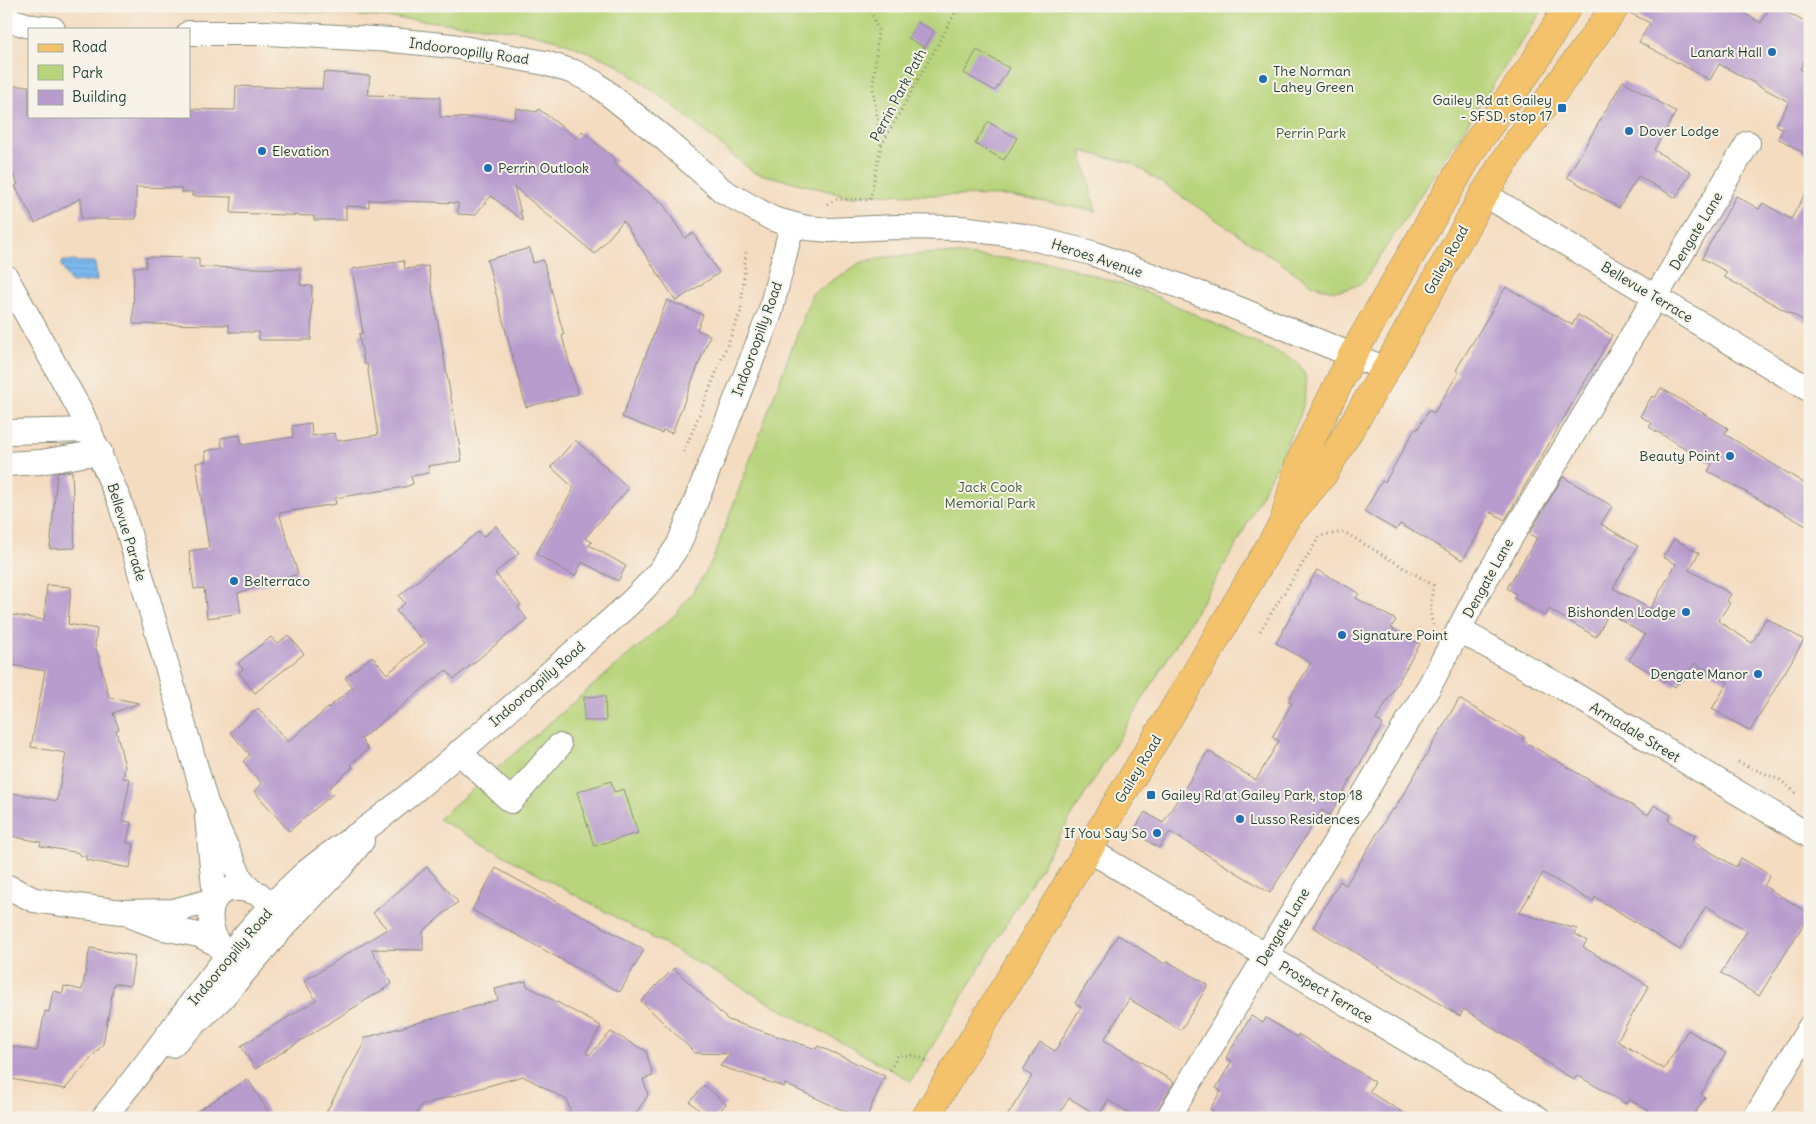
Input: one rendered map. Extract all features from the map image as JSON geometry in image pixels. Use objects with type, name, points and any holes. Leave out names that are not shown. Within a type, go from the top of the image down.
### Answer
[{"type":"main road","name":"Gailey Road","points":[[1285,520],[1300,464],[1353,354],[1473,148],[1534,64],[1568,6]]},
{"type":"main road","name":"Gailey Road","points":[[924,1118],[1089,850],[1285,520],[1322,476],[1386,369],[1484,194],[1511,151],[1616,6]]},
{"type":"street","points":[[6,20],[43,28]]},
{"type":"street","name":"Indooroopilly Road","points":[[104,1118],[142,1073],[194,998],[222,951],[305,874],[380,818],[459,752],[629,604],[666,565],[679,544],[770,312],[792,225],[773,219],[723,191],[666,140],[596,83],[574,72],[545,63],[452,46],[392,40],[267,33],[190,33]]},
{"type":"street","name":"Dengate Lane","points":[[1168,1118],[1430,685],[1481,587],[1748,143]]},
{"type":"street","name":"Bellevue Terrace","points":[[1484,194],[1810,390]]},
{"type":"street","name":"Heroes Avenue","points":[[792,225],[830,230],[895,227],[961,228],[1024,236],[1092,253],[1222,302],[1386,369]]},
{"type":"street","name":"Bellevue Parade","points":[[6,277],[90,430],[120,502],[206,803],[241,879],[251,891]]},
{"type":"street","points":[[6,432],[90,430]]},
{"type":"street","points":[[6,464],[41,462],[100,452]]},
{"type":"street","name":"Armadale Street","points":[[1459,630],[1565,689],[1810,836]]},
{"type":"street","points":[[459,752],[511,802],[559,746]]},
{"type":"street","name":"Bellevue Parade","points":[[206,803],[214,899],[210,918],[222,951]]},
{"type":"street","name":"Indooroopilly Road","points":[[142,1073],[216,1004],[269,942],[340,868],[380,818]]},
{"type":"street","name":"Prospect Terrace","points":[[1089,850],[1538,1118]]},
{"type":"street","points":[[6,886],[34,900]]},
{"type":"street","points":[[6,905],[34,900],[121,912],[173,911],[214,899],[228,888],[251,891],[276,902],[269,942],[222,951],[203,936],[163,928],[121,912]]},
{"type":"street","points":[[1755,1118],[1810,1027]]},
{"type":"path","points":[[869,6],[878,30],[873,89],[881,146]]},
{"type":"path","name":"Perrin Park Path","points":[[822,207],[837,199],[870,200],[881,146],[958,6]]},
{"type":"path","points":[[684,452],[741,311],[746,252]]},
{"type":"path","points":[[1260,631],[1320,536],[1344,532],[1433,586],[1431,601]]},
{"type":"path","points":[[1734,760],[1772,776],[1796,793]]},
{"type":"path","points":[[890,1070],[898,1055],[913,1055],[924,1059]]},
{"type":"green space","name":"Perrin Park","points":[[224,6],[1545,6],[1363,282],[1343,290],[1332,290],[1312,284],[1132,163],[1081,151],[1096,211],[1009,196],[866,194],[852,197],[753,172],[676,108],[617,64],[561,41],[521,31],[419,20]]},
{"type":"green space","name":"Jack Cook Memorial Park","points":[[938,253],[1051,262],[1144,291],[1294,361],[1303,371],[1306,391],[1299,419],[1237,544],[911,1081],[438,819],[675,615],[695,589],[713,559],[812,294],[860,263],[878,258]]},
{"type":"water","points":[[63,261],[95,262],[97,281],[71,283],[61,265]]},
{"type":"building","points":[[1631,6],[1732,6],[1761,23],[1770,6],[1775,6],[1810,25],[1810,51],[1800,69],[1806,73],[1810,67],[1810,157],[1778,138],[1783,129],[1776,125],[1789,102],[1719,64],[1710,80],[1639,42],[1650,23],[1630,13]]},
{"type":"building","points":[[917,22],[934,31],[925,48],[908,38]]},
{"type":"building","points":[[977,50],[1009,68],[995,91],[964,73]]},
{"type":"building","points":[[324,72],[370,76],[368,95],[440,97],[440,117],[514,119],[516,108],[536,112],[539,109],[576,138],[582,131],[616,160],[613,163],[663,204],[685,238],[693,233],[719,273],[676,301],[623,221],[595,254],[514,187],[523,221],[491,196],[475,215],[458,214],[458,203],[369,200],[369,207],[346,206],[346,220],[314,220],[314,216],[231,213],[232,197],[192,196],[192,192],[181,192],[181,188],[136,187],[136,219],[81,219],[81,198],[35,223],[15,186],[18,184],[6,162],[6,86],[28,86],[28,118],[190,118],[190,109],[235,110],[236,86],[322,89]]},
{"type":"building","name":"Dover Lodge","points":[[1623,81],[1676,112],[1654,150],[1691,172],[1676,198],[1638,176],[1619,208],[1567,177]]},
{"type":"building","points":[[988,122],[1017,138],[1004,160],[975,144]]},
{"type":"building","points":[[1810,185],[1810,324],[1724,277],[1727,272],[1702,258],[1736,196],[1759,209],[1763,203],[1791,219]]},
{"type":"building","points":[[530,248],[533,263],[543,260],[578,394],[526,407],[487,260]]},
{"type":"building","points":[[146,257],[199,258],[199,267],[301,269],[300,285],[312,286],[311,340],[259,340],[259,332],[229,332],[229,325],[133,324],[134,267],[146,267]]},
{"type":"building","points":[[404,261],[405,269],[428,266],[462,461],[428,466],[429,473],[411,476],[413,484],[405,487],[335,498],[336,504],[279,513],[298,574],[238,593],[241,613],[207,618],[204,588],[194,589],[189,551],[209,548],[196,463],[206,461],[205,451],[222,448],[221,438],[240,435],[242,445],[293,437],[292,426],[311,423],[312,436],[334,433],[336,441],[378,435],[367,364],[364,364],[359,334],[363,333],[352,269]]},
{"type":"building","points":[[1506,287],[1572,325],[1578,315],[1612,335],[1505,520],[1491,512],[1463,560],[1400,524],[1396,530],[1364,512],[1382,481],[1385,482],[1415,429],[1417,430],[1429,410],[1434,413],[1459,372],[1456,370]]},
{"type":"building","points":[[667,300],[703,315],[697,330],[710,335],[672,433],[663,430],[662,433],[622,417]]},
{"type":"building","name":"Beauty Point","points":[[1661,388],[1728,428],[1725,434],[1810,487],[1810,528],[1708,471],[1712,464],[1649,427],[1652,423],[1640,416],[1652,396],[1655,398]]},
{"type":"building","points":[[575,440],[629,488],[585,538],[592,542],[589,545],[626,566],[618,581],[582,562],[575,576],[536,554],[574,488],[551,467]]},
{"type":"building","points":[[72,471],[75,548],[50,549],[57,473]]},
{"type":"building","points":[[1563,477],[1612,506],[1601,524],[1638,546],[1613,588],[1650,609],[1676,564],[1663,557],[1674,539],[1699,553],[1689,570],[1731,594],[1727,601],[1730,603],[1718,621],[1752,643],[1766,618],[1804,640],[1750,731],[1712,709],[1728,682],[1694,663],[1682,682],[1679,680],[1675,687],[1629,660],[1645,635],[1609,613],[1596,637],[1549,609],[1545,616],[1514,598],[1516,594],[1507,588],[1537,538],[1529,534]]},
{"type":"building","points":[[496,526],[519,553],[495,573],[521,605],[518,607],[527,619],[454,679],[446,670],[361,739],[368,749],[351,764],[353,767],[328,789],[333,794],[289,831],[254,791],[262,784],[243,761],[250,755],[230,732],[258,708],[288,742],[353,687],[345,678],[372,656],[387,674],[425,643],[396,611],[405,603],[399,596],[479,531],[483,537]]},
{"type":"building","points":[[1317,570],[1359,593],[1356,598],[1396,620],[1391,628],[1420,644],[1376,720],[1383,724],[1330,815],[1322,810],[1270,893],[1170,832],[1159,848],[1133,832],[1145,812],[1163,823],[1208,751],[1256,780],[1279,741],[1272,737],[1292,703],[1288,701],[1311,663],[1276,643]]},
{"type":"building","points":[[47,585],[71,587],[68,624],[97,629],[95,645],[109,697],[139,703],[113,713],[119,729],[116,730],[125,767],[123,778],[130,779],[122,821],[131,822],[127,843],[134,844],[130,868],[86,860],[86,856],[79,855],[80,853],[40,846],[41,842],[6,835],[13,793],[57,801],[66,753],[31,747],[45,671],[6,664],[6,614],[44,620]]},
{"type":"building","points":[[288,635],[304,654],[255,693],[239,673],[243,669],[238,663],[271,637],[277,644]]},
{"type":"building","points":[[605,696],[606,721],[584,721],[584,697]]},
{"type":"building","points":[[1459,699],[1524,737],[1522,740],[1648,815],[1654,805],[1671,815],[1668,820],[1695,836],[1692,841],[1736,867],[1741,858],[1770,875],[1764,886],[1810,914],[1759,996],[1721,973],[1747,931],[1706,906],[1680,950],[1595,897],[1593,902],[1543,873],[1519,913],[1577,929],[1575,934],[1587,941],[1583,947],[1649,986],[1617,1041],[1664,1069],[1688,1030],[1726,1053],[1701,1094],[1705,1097],[1692,1118],[1661,1118],[1629,1099],[1626,1104],[1577,1075],[1574,1080],[1464,1009],[1460,1016],[1313,927],[1340,881],[1346,885],[1392,809],[1394,810]]},
{"type":"building","points":[[611,781],[614,792],[624,789],[638,833],[594,846],[577,792]]},
{"type":"building","points":[[427,867],[458,902],[423,931],[423,950],[371,949],[392,984],[255,1069],[241,1046],[316,1000],[304,981],[387,929],[373,913]]},
{"type":"building","points":[[496,868],[644,950],[620,992],[472,910]]},
{"type":"building","points":[[1118,935],[1165,964],[1167,961],[1208,985],[1181,1030],[1129,999],[1104,1040],[1174,1082],[1153,1118],[1138,1118],[1108,1100],[1099,1116],[1069,1098],[1057,1118],[1006,1118],[1032,1076],[1023,1070],[1040,1042],[1055,1051],[1081,1007],[1075,1003]]},
{"type":"building","points":[[90,948],[135,956],[130,986],[114,983],[103,1044],[65,1089],[6,1078],[9,1046],[37,1051],[45,1011],[49,1012],[53,991],[63,993],[64,986],[82,990]]},
{"type":"building","points":[[674,968],[728,1020],[816,1049],[818,1046],[885,1076],[866,1118],[860,1118],[785,1084],[784,1087],[720,1066],[730,1054],[695,1053],[641,1001]]},
{"type":"building","points":[[526,981],[527,986],[601,1026],[586,1053],[589,1055],[611,1032],[646,1051],[653,1076],[643,1079],[648,1095],[635,1115],[624,1118],[572,1118],[567,1100],[523,1076],[421,1105],[414,1118],[323,1118],[364,1043],[364,1038],[498,1000],[495,989]]},
{"type":"building","points":[[1251,1016],[1263,1023],[1266,1018],[1297,1037],[1298,1034],[1375,1082],[1369,1092],[1412,1118],[1223,1118],[1210,1109],[1221,1091],[1216,1088],[1232,1061],[1226,1058]]},
{"type":"building","points":[[248,1079],[272,1118],[186,1118]]},
{"type":"building","points":[[704,1085],[726,1104],[714,1118],[708,1118],[690,1102]]},
{"type":"place","name":"Lanark Hall","points":[[1772,52]]},
{"type":"place","name":"The Norman Lahey Green","points":[[1263,79]]},
{"type":"place","name":"Gailey Rd at Gailey - SFSD, stop 17","points":[[1562,108]]},
{"type":"place","name":"Dover Lodge","points":[[1629,131]]},
{"type":"place","name":"Elevation","points":[[262,151]]},
{"type":"place","name":"Perrin Outlook","points":[[488,168]]},
{"type":"place","name":"Beauty Point","points":[[1730,456]]},
{"type":"place","name":"Belterraco","points":[[234,581]]},
{"type":"place","name":"Bishonden Lodge","points":[[1686,612]]},
{"type":"place","name":"Signature Point","points":[[1342,635]]},
{"type":"place","name":"Dengate Manor","points":[[1758,674]]},
{"type":"place","name":"Gailey Rd at Gailey Park, stop 18","points":[[1151,795]]},
{"type":"place","name":"Lusso Residences","points":[[1240,819]]},
{"type":"place","name":"If You Say So","points":[[1157,833]]}]
